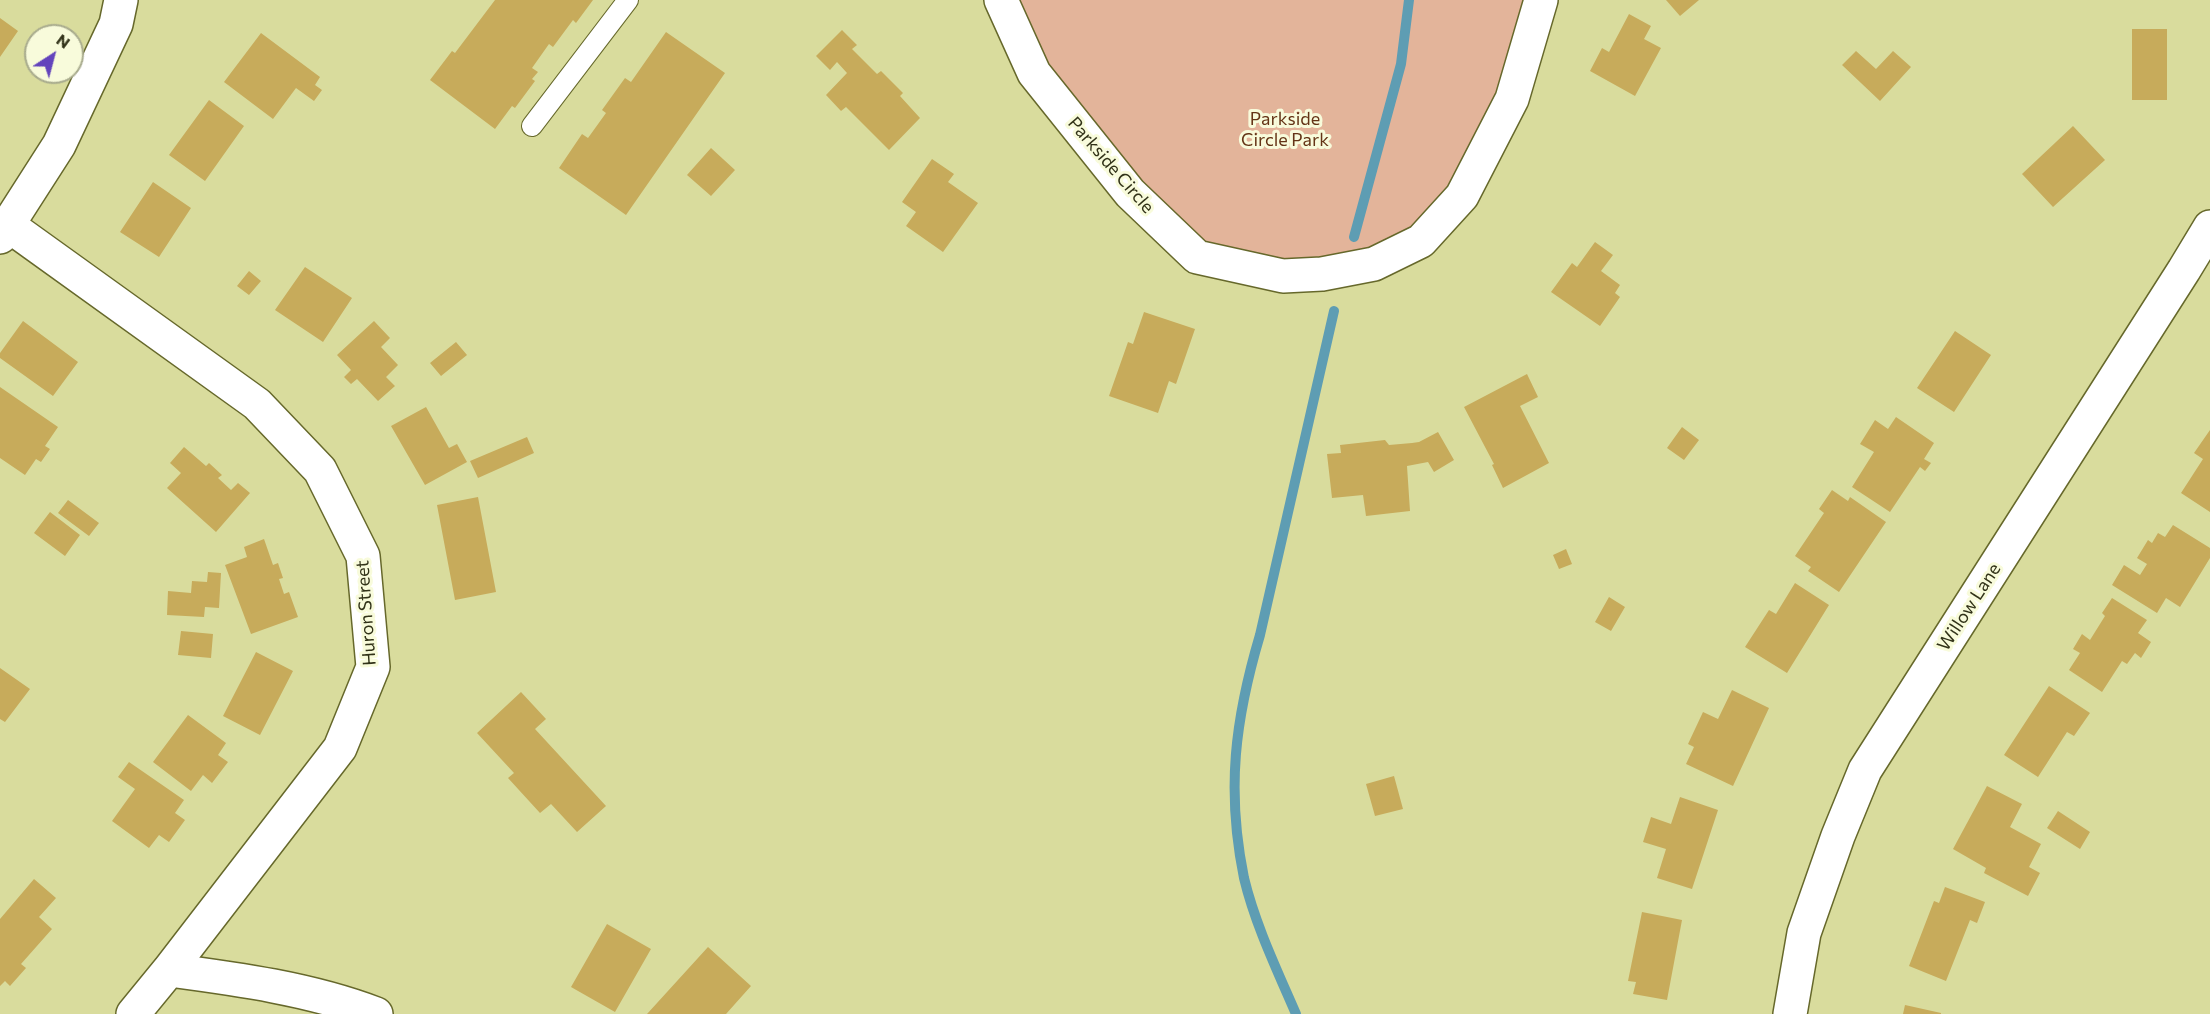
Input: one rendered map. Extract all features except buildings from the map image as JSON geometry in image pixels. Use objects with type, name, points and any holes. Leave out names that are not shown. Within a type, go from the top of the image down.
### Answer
[{"type":"street","points":[[4,231],[59,145],[116,24],[121,0]]},
{"type":"street","name":"Parkside Circle","points":[[1001,0],[1034,73],[1130,193],[1197,257],[1283,276],[1322,274],[1374,264],[1421,241],[1462,196],[1512,99],[1541,0]]},
{"type":"street","name":"Willow Lane","points":[[1790,1014],[1804,933],[1838,836],[1865,770],[2210,227]]},
{"type":"street","name":"Huron Street","points":[[4,231],[257,404],[320,470],[363,556],[373,667],[340,748],[133,1014]]},
{"type":"street","points":[[169,970],[234,979],[350,1004],[376,1014]]},
{"type":"lane","points":[[532,126],[628,0]]},
{"type":"green space","name":"Parkside Circle Park","points":[[1004,0],[1527,0],[1496,107],[1456,179],[1426,219],[1358,259],[1288,261],[1245,258],[1189,236],[1062,93]]},
{"type":"waterway","points":[[1354,237],[1401,64],[1409,0]]},
{"type":"waterway","points":[[1296,1014],[1260,930],[1244,878],[1235,815],[1236,755],[1244,696],[1334,311]]}]
